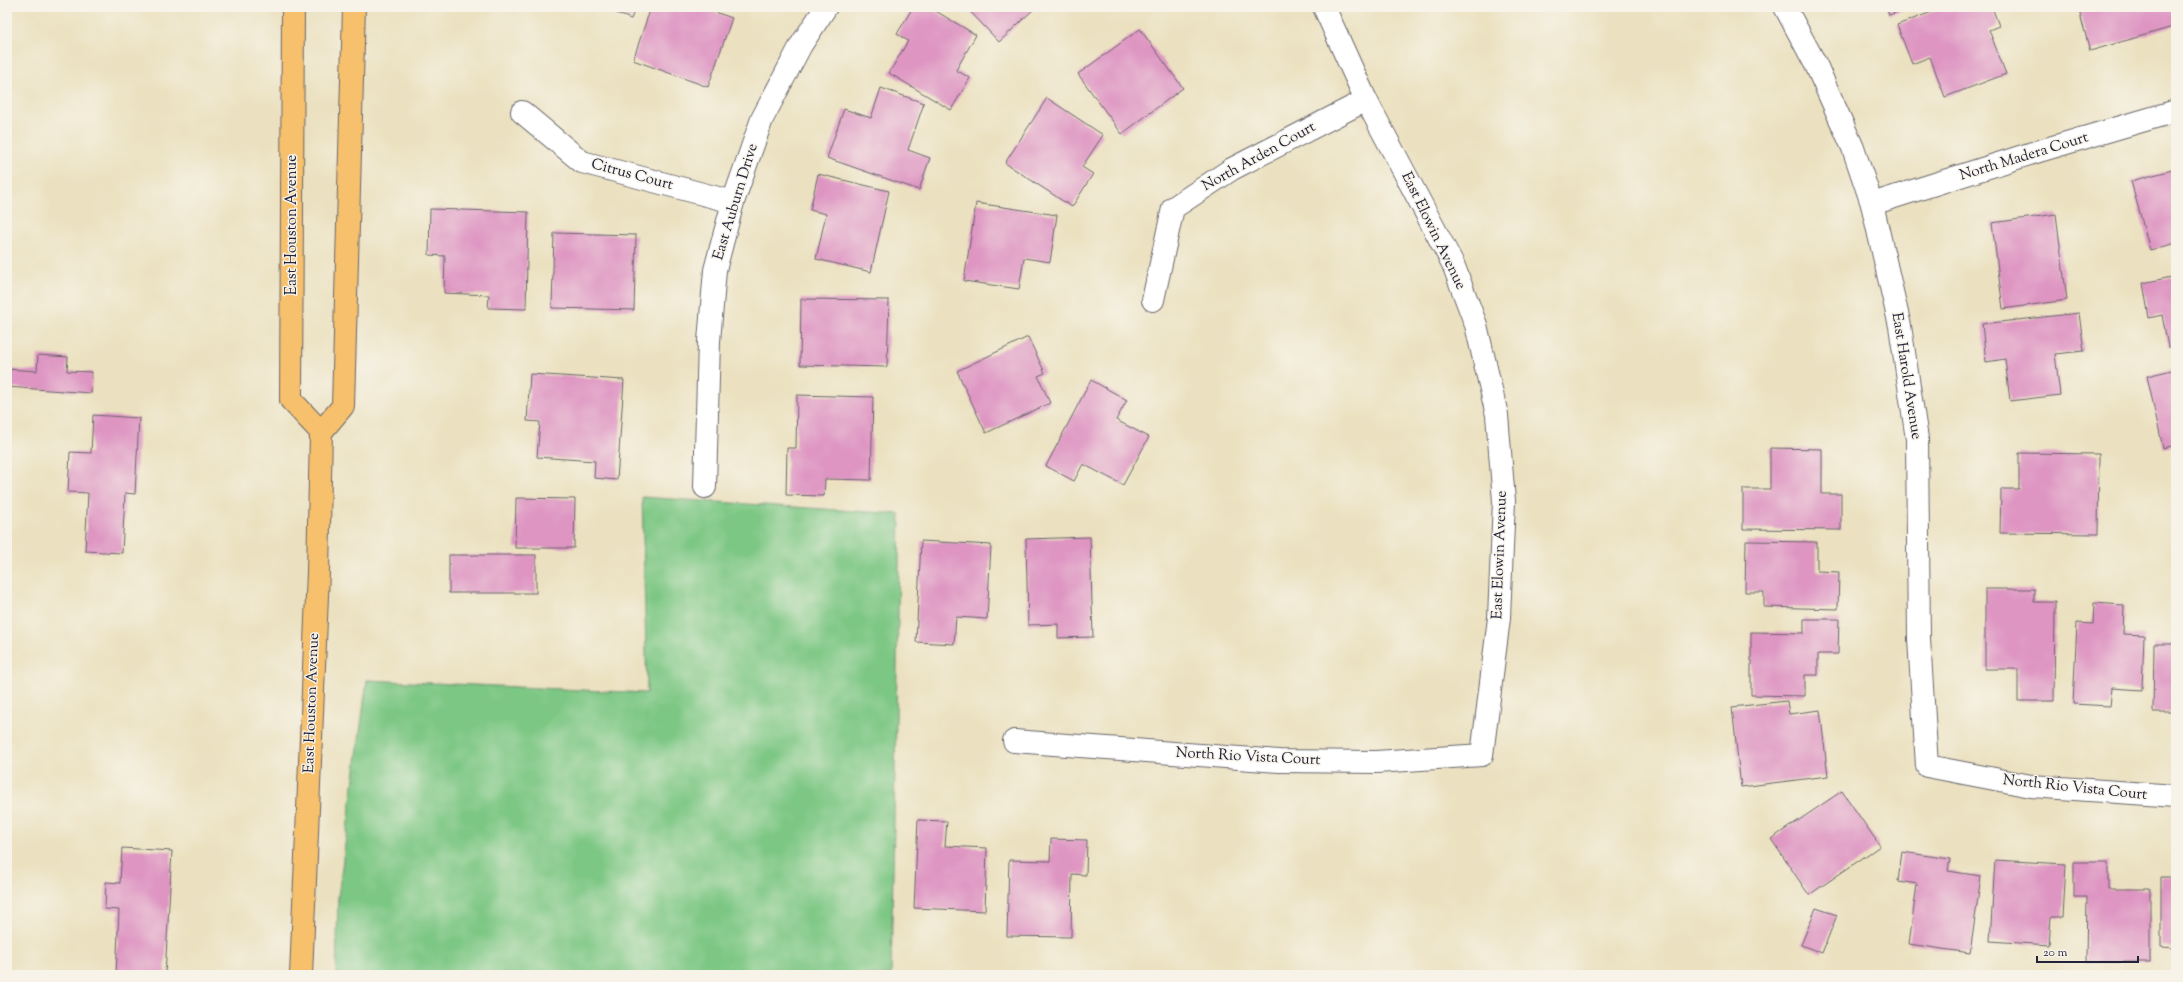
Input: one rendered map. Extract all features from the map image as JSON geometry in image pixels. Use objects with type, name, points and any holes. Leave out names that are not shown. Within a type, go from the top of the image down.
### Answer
[{"type":"main road","name":"East Houston Avenue","points":[[293,7],[291,400],[321,432],[318,572],[301,975]]},
{"type":"main road","points":[[321,432],[343,406],[354,7]]},
{"type":"street","name":"East Auburn Drive","points":[[705,487],[709,341],[715,278],[733,202],[762,119],[801,44],[826,7]]},
{"type":"street","name":"East Elowin Avenue","points":[[1324,7],[1366,100],[1453,264],[1476,325],[1497,415],[1504,501],[1499,618],[1482,755]]},
{"type":"street","name":"East Harold Avenue","points":[[1785,7],[1816,65],[1853,148],[1872,204],[1900,326],[1917,439],[1919,638],[1927,766]]},
{"type":"street","name":"North Arden Court","points":[[1153,300],[1172,208],[1232,169],[1366,100]]},
{"type":"street","name":"North Madera Court","points":[[1872,204],[2039,151],[2176,111]]},
{"type":"street","name":"Citrus Court","points":[[522,112],[582,162],[733,202]]},
{"type":"street","name":"North Rio Vista Court","points":[[1014,741],[1279,761],[1376,762],[1482,755]]},
{"type":"street","name":"North Rio Vista Court","points":[[1927,766],[2031,786],[2176,796]]},
{"type":"green space","points":[[642,497],[900,514],[891,975],[336,975],[338,897],[367,680],[647,693]]},
{"type":"building","points":[[601,7],[636,7],[631,19]]},
{"type":"building","points":[[651,7],[701,7],[732,18],[708,87],[633,60]]},
{"type":"building","points":[[913,7],[929,7],[976,35],[956,70],[970,78],[951,110],[889,73],[908,41],[897,34]]},
{"type":"building","points":[[966,7],[1036,7],[999,42]]},
{"type":"building","points":[[1886,7],[1912,7],[1889,15]]},
{"type":"building","points":[[1945,7],[1992,7],[1999,26],[1989,30],[2006,74],[1945,97],[1930,57],[1912,64],[1897,25]]},
{"type":"building","points":[[2078,7],[2176,7],[2176,26],[2090,51]]},
{"type":"building","points":[[1140,29],[1183,88],[1122,134],[1078,74]]},
{"type":"building","points":[[881,88],[924,103],[908,150],[930,158],[919,190],[827,158],[844,109],[871,118]]},
{"type":"building","points":[[1047,98],[1103,135],[1082,167],[1093,174],[1072,207],[1005,163]]},
{"type":"building","points":[[2176,169],[2176,243],[2150,250],[2131,181]]},
{"type":"building","points":[[818,174],[889,191],[871,272],[816,259],[826,214],[810,210]]},
{"type":"building","points":[[976,203],[1057,215],[1050,262],[1024,258],[1019,289],[964,281]]},
{"type":"building","points":[[430,209],[528,212],[526,309],[488,308],[489,295],[444,293],[445,256],[429,255]]},
{"type":"building","points":[[2056,214],[2067,300],[2003,309],[1992,223]]},
{"type":"building","points":[[554,233],[636,235],[634,310],[552,308]]},
{"type":"building","points":[[2176,276],[2176,346],[2168,347],[2162,315],[2149,318],[2143,283]]},
{"type":"building","points":[[801,299],[889,300],[887,367],[800,365]]},
{"type":"building","points":[[2079,313],[2084,351],[2055,354],[2060,395],[2010,401],[2005,359],[1986,362],[1982,324]]},
{"type":"building","points":[[1028,337],[1045,373],[1038,376],[1050,403],[986,433],[957,371]]},
{"type":"building","points":[[38,355],[68,357],[67,371],[92,372],[91,393],[7,387],[7,369],[37,371]]},
{"type":"building","points":[[2176,369],[2176,445],[2163,448],[2147,376]]},
{"type":"building","points":[[530,374],[624,380],[617,480],[594,478],[595,461],[537,457],[540,422],[527,421]]},
{"type":"building","points":[[1091,380],[1127,400],[1116,420],[1149,437],[1123,485],[1083,464],[1074,481],[1046,466]]},
{"type":"building","points":[[797,395],[873,397],[871,480],[825,479],[824,496],[786,495],[787,448],[796,448]]},
{"type":"building","points":[[93,415],[139,418],[135,494],[125,493],[122,553],[85,551],[88,493],[68,492],[70,452],[91,453]]},
{"type":"building","points":[[1770,448],[1822,449],[1822,494],[1841,494],[1841,530],[1743,529],[1743,489],[1770,489]]},
{"type":"building","points":[[2019,453],[2099,454],[2098,534],[2000,533],[2001,489],[2019,489]]},
{"type":"building","points":[[516,498],[575,499],[574,548],[515,548]]},
{"type":"building","points":[[1090,537],[1093,637],[1058,638],[1058,624],[1028,625],[1026,539]]},
{"type":"building","points":[[921,541],[991,545],[987,619],[956,617],[954,644],[916,642]]},
{"type":"building","points":[[1746,541],[1817,542],[1817,571],[1839,572],[1838,609],[1764,607],[1764,592],[1745,592]]},
{"type":"building","points":[[449,555],[536,555],[536,593],[449,593]]},
{"type":"building","points":[[1985,589],[2034,589],[2034,602],[2055,602],[2054,701],[2018,701],[2018,669],[1985,669]]},
{"type":"building","points":[[2094,603],[2124,605],[2123,634],[2144,635],[2142,690],[2112,688],[2110,706],[2073,704],[2077,623],[2093,624]]},
{"type":"building","points":[[1804,619],[1839,619],[1838,654],[1818,654],[1818,675],[1805,675],[1805,696],[1751,695],[1751,632],[1804,633]]},
{"type":"building","points":[[2154,644],[2176,644],[2176,712],[2153,712]]},
{"type":"building","points":[[1787,701],[1789,714],[1820,710],[1828,776],[1741,787],[1732,707]]},
{"type":"building","points":[[1842,791],[1880,846],[1809,895],[1771,839]]},
{"type":"building","points":[[918,820],[947,821],[945,846],[987,848],[985,911],[914,908]]},
{"type":"building","points":[[1051,839],[1087,840],[1086,875],[1072,874],[1071,937],[1007,936],[1009,860],[1050,861]]},
{"type":"building","points":[[122,848],[172,851],[165,975],[116,975],[119,910],[105,909],[106,882],[120,883]]},
{"type":"building","points":[[1902,852],[1950,859],[1948,871],[1981,876],[1970,953],[1909,944],[1917,884],[1898,881]]},
{"type":"building","points":[[1995,860],[2066,864],[2063,917],[2051,917],[2049,945],[1990,941]]},
{"type":"building","points":[[2074,862],[2108,862],[2108,889],[2150,889],[2150,962],[2086,962],[2087,897],[2074,897]]},
{"type":"building","points":[[2161,877],[2176,877],[2176,948],[2161,947]]},
{"type":"building","points":[[1816,908],[1837,915],[1822,953],[1801,945]]}]
